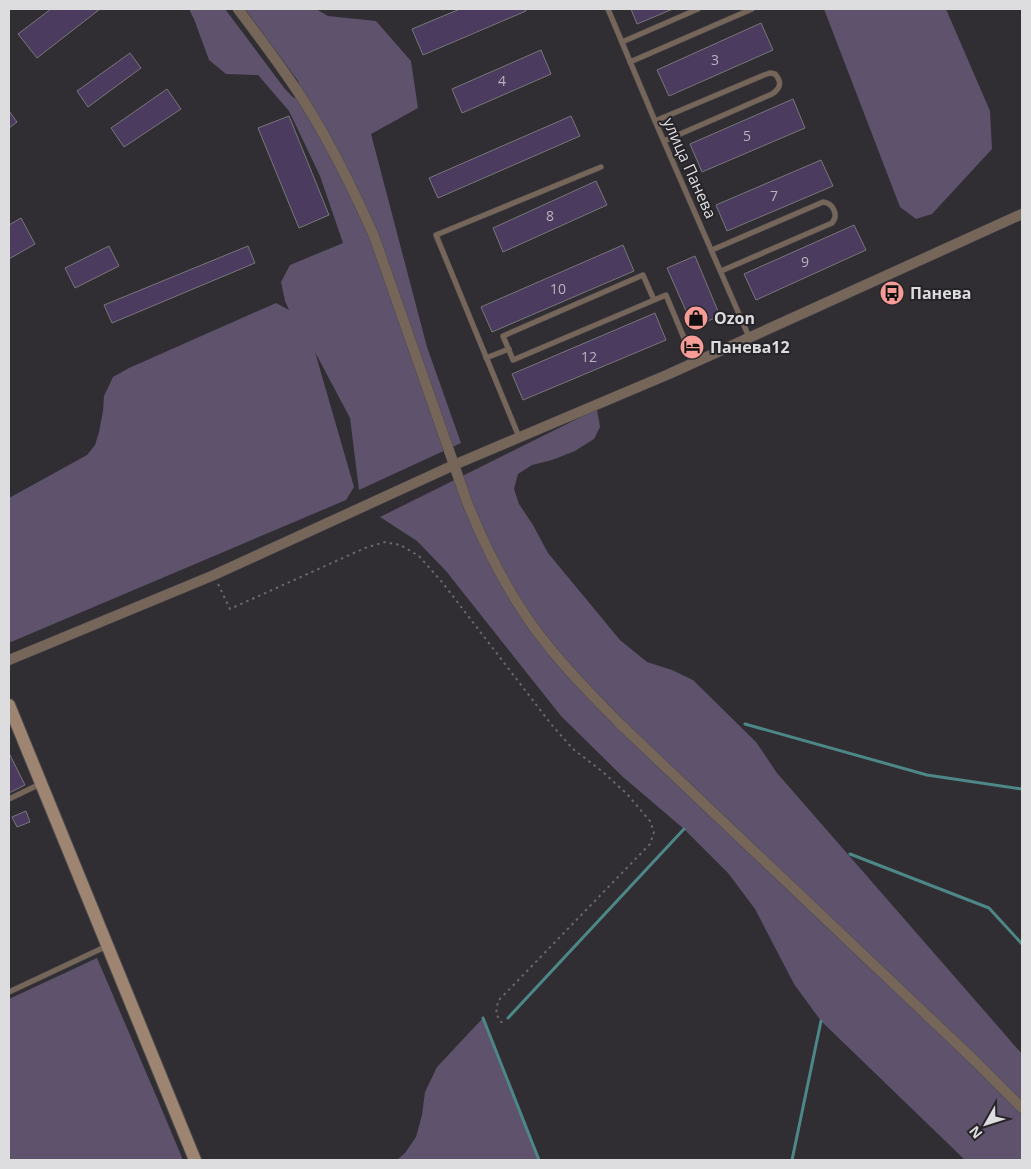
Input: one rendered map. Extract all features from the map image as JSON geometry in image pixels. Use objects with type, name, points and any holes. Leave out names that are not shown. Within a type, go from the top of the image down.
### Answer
[{"type":"main road","points":[[9,705],[195,1160]]},
{"type":"street","points":[[238,9],[307,106],[355,194],[374,236],[481,537],[517,602],[536,629],[560,660],[619,723],[966,1052],[1022,1108]]},
{"type":"street","points":[[9,660],[214,575],[454,465],[694,362],[1022,214]]},
{"type":"lane","name":"улица Панева","points":[[608,9],[749,337]]},
{"type":"lane","points":[[622,42],[698,9]]},
{"type":"lane","points":[[630,62],[752,9]]},
{"type":"lane","points":[[655,121],[764,75],[775,74],[780,82],[778,90],[772,94],[664,141]]},
{"type":"lane","points":[[519,437],[436,235],[601,166]]},
{"type":"lane","points":[[712,250],[823,202],[828,202],[836,214],[832,223],[721,271]]},
{"type":"lane","points":[[654,300],[643,275],[503,336],[514,360],[666,295],[694,362]]},
{"type":"lane","points":[[486,358],[509,348]]},
{"type":"lane","points":[[9,799],[41,784]]},
{"type":"lane","points":[[9,992],[107,946]]},
{"type":"path","points":[[214,575],[230,609],[365,548],[385,542],[400,545],[419,556],[442,582],[550,724],[573,749],[603,772],[627,794],[650,820],[654,832],[650,844],[498,1001],[496,1014],[502,1023]]},
{"type":"shaded area","points":[[189,9],[225,9],[285,89],[294,98],[302,94],[298,81],[245,9],[316,9],[328,16],[376,21],[411,61],[418,108],[371,134],[427,347],[461,443],[359,490],[350,418],[315,352],[354,487],[346,500],[11,642],[9,641],[9,498],[87,455],[95,445],[103,411],[104,396],[113,377],[129,368],[276,303],[289,310],[281,282],[290,265],[343,243],[320,176],[289,111],[258,75],[226,74],[209,60]]},
{"type":"shaded area","points":[[824,9],[946,9],[990,111],[992,149],[932,214],[916,219],[900,207]]},
{"type":"shaded area","points":[[597,409],[600,427],[594,439],[575,451],[532,465],[518,474],[514,489],[519,504],[548,553],[620,640],[647,662],[672,670],[693,680],[756,742],[777,773],[1022,1054],[1022,1160],[965,1160],[821,1021],[794,984],[755,909],[728,873],[684,829],[623,777],[561,716],[446,571],[417,541],[380,517]]},
{"type":"shaded area","points":[[97,958],[183,1160],[9,1160],[9,999]]},
{"type":"shaded area","points":[[483,1018],[539,1160],[397,1160],[405,1153],[416,1137],[422,1115],[425,1092],[437,1067]]},
{"type":"building","points":[[51,9],[100,9],[37,58],[18,34]]},
{"type":"building","points":[[460,9],[525,9],[526,11],[423,55],[412,29]]},
{"type":"building","points":[[631,9],[673,9],[637,24]]},
{"type":"building","points":[[761,23],[773,50],[669,96],[657,70]]},
{"type":"building","points":[[541,50],[551,74],[462,113],[452,89]]},
{"type":"building","points":[[130,53],[141,68],[88,107],[77,91]]},
{"type":"building","points":[[167,89],[181,109],[124,147],[111,128]]},
{"type":"building","points":[[793,99],[805,128],[702,172],[690,144]]},
{"type":"building","points":[[9,111],[17,122],[9,128]]},
{"type":"building","points":[[289,116],[329,215],[299,228],[258,128]]},
{"type":"building","points":[[571,116],[580,136],[438,198],[429,178]]},
{"type":"building","points":[[821,160],[833,186],[727,231],[716,205]]},
{"type":"building","points":[[596,181],[607,205],[503,252],[493,228]]},
{"type":"building","points":[[21,218],[35,244],[9,259],[9,225]]},
{"type":"building","points":[[854,225],[866,250],[756,300],[744,274]]},
{"type":"building","points":[[623,245],[634,271],[492,332],[481,307]]},
{"type":"building","points":[[109,246],[119,266],[75,288],[65,268]]},
{"type":"building","points":[[248,246],[255,263],[112,323],[104,305]]},
{"type":"building","points":[[695,256],[720,316],[693,327],[667,268]]},
{"type":"building","points":[[655,313],[666,340],[523,400],[512,374]]},
{"type":"building","points":[[9,753],[25,785],[9,793]]},
{"type":"building","points":[[26,811],[30,822],[17,827],[12,817]]},
{"type":"waterway","points":[[745,724],[927,775],[1022,789]]},
{"type":"waterway","points":[[508,1018],[684,829]]},
{"type":"waterway","points":[[850,854],[989,908],[1022,944]]},
{"type":"waterway","points":[[483,1018],[539,1160]]},
{"type":"waterway","points":[[792,1160],[821,1021]]},
{"type":"place","name":"Панева","points":[[892,293]]},
{"type":"place","name":"Ozon","points":[[696,318]]},
{"type":"place","name":"Панева12","points":[[692,347]]}]
